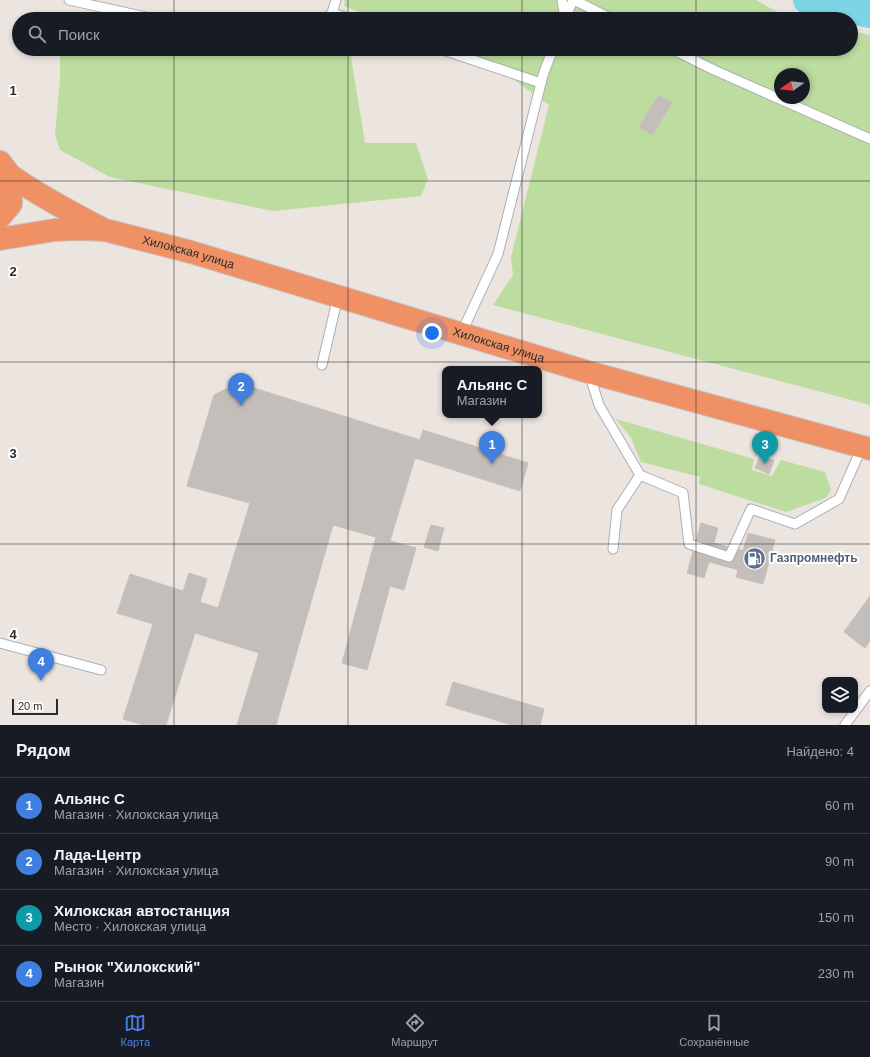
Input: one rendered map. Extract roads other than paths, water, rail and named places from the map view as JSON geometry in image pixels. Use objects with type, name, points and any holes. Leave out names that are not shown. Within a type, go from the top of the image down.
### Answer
[{"type":"highway","points":[[0,217],[11,204],[5,168]]},
{"type":"highway","points":[[5,168],[25,186],[105,230]]},
{"type":"highway","points":[[0,239],[55,230],[105,230]]},
{"type":"highway","name":"Хилокская улица","points":[[105,230],[191,252],[588,372],[866,448]]},
{"type":"lane","points":[[69,0],[123,12]]},
{"type":"lane","points":[[330,12],[336,0]]},
{"type":"lane","points":[[562,0],[564,12]]},
{"type":"lane","points":[[568,12],[574,0],[598,12]]},
{"type":"lane","points":[[461,56],[541,83]]},
{"type":"lane","points":[[461,334],[498,254],[541,83],[550,56]]},
{"type":"lane","points":[[686,56],[714,70],[870,139]]},
{"type":"lane","points":[[322,365],[338,296]]},
{"type":"lane","points":[[588,372],[599,405],[640,476],[683,493],[689,544],[730,557],[750,509],[795,524],[839,499],[866,448]]},
{"type":"lane","points":[[613,549],[617,510],[640,476]]},
{"type":"lane","points":[[0,643],[101,670]]},
{"type":"lane","points":[[845,725],[870,691]]},
{"type":"waterway","points":[[807,0],[870,14]]},
{"type":"place","name":"Лада-Центр","points":[[241,406]]},
{"type":"place","name":"Альянс С","points":[[492,464]]},
{"type":"place","name":"Хилокская автостанция","points":[[765,464]]},
{"type":"place","name":"Газпромнефть","points":[[755,558]]},
{"type":"place","name":"Рынок \"Хилокский\"","points":[[41,681]]}]
